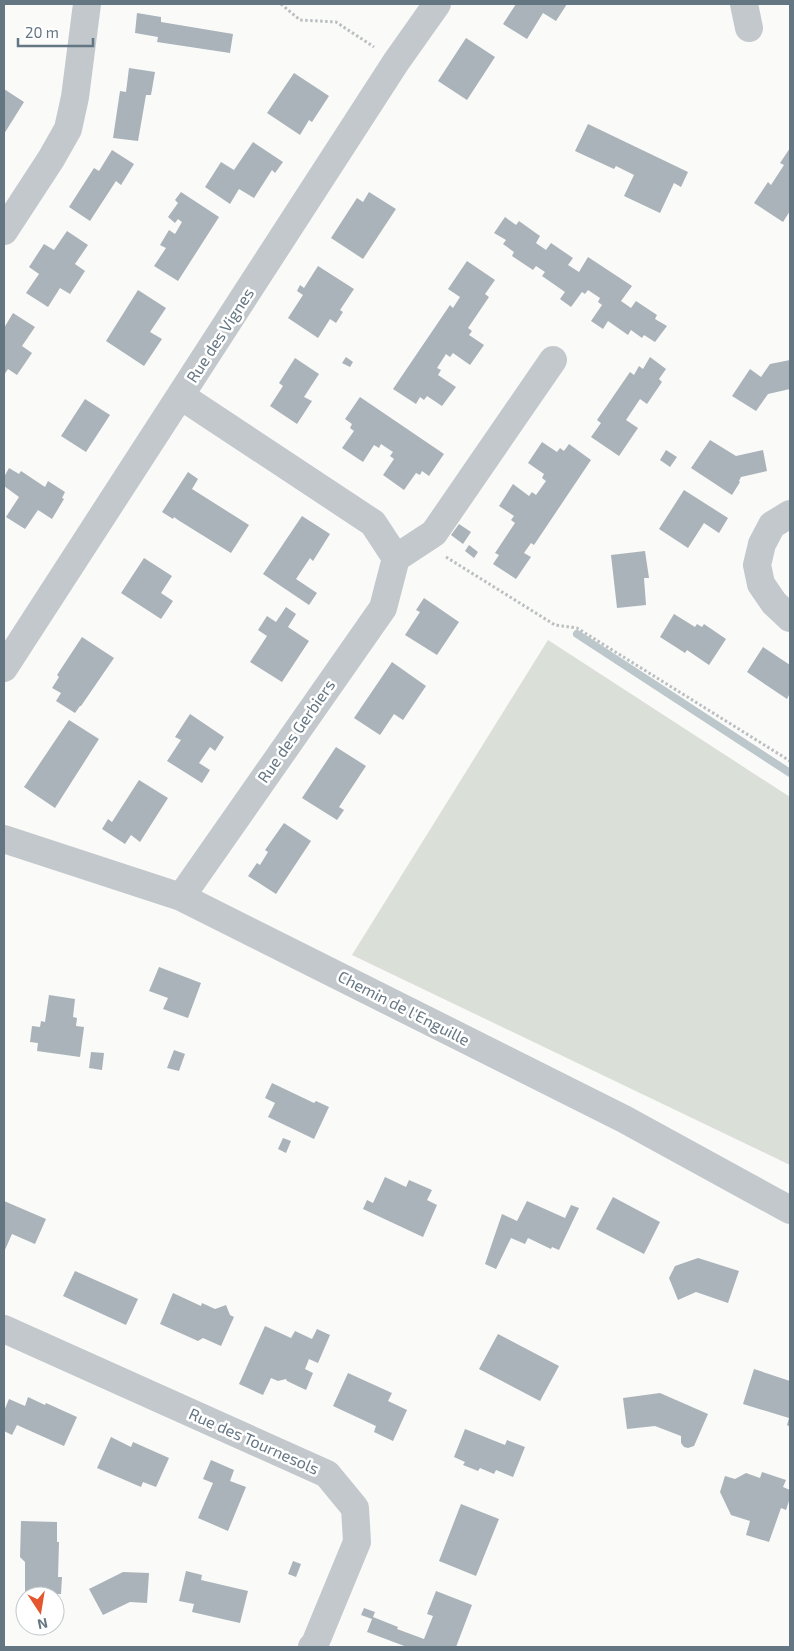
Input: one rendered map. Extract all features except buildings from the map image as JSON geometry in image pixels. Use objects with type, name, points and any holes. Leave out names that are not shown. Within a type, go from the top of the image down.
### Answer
[{"type":"street","points":[[4,231],[51,159],[68,129],[75,97],[87,4]]},
{"type":"street","name":"Rue des Vignes","points":[[4,668],[396,62],[437,4]]},
{"type":"street","points":[[180,396],[373,523],[396,558],[434,533],[553,360]]},
{"type":"street","points":[[790,514],[772,525],[762,544],[757,566],[761,584],[774,604],[790,618]]},
{"type":"street","name":"Rue des Gerbiers","points":[[181,897],[383,608],[396,558]]},
{"type":"street","name":"Chemin de l'Enguille","points":[[4,838],[181,897],[624,1118],[790,1210]]},
{"type":"street","name":"Rue des Tournesols","points":[[4,1329],[327,1474],[355,1508],[357,1542],[312,1647]]},
{"type":"path","points":[[280,4],[300,20],[336,22],[396,62]]},
{"type":"path","points":[[422,542],[555,625],[577,628],[790,761]]},
{"type":"shaded area","points":[[548,640],[790,797],[790,1165],[352,955]]},
{"type":"waterway","points":[[577,634],[790,773]]}]
